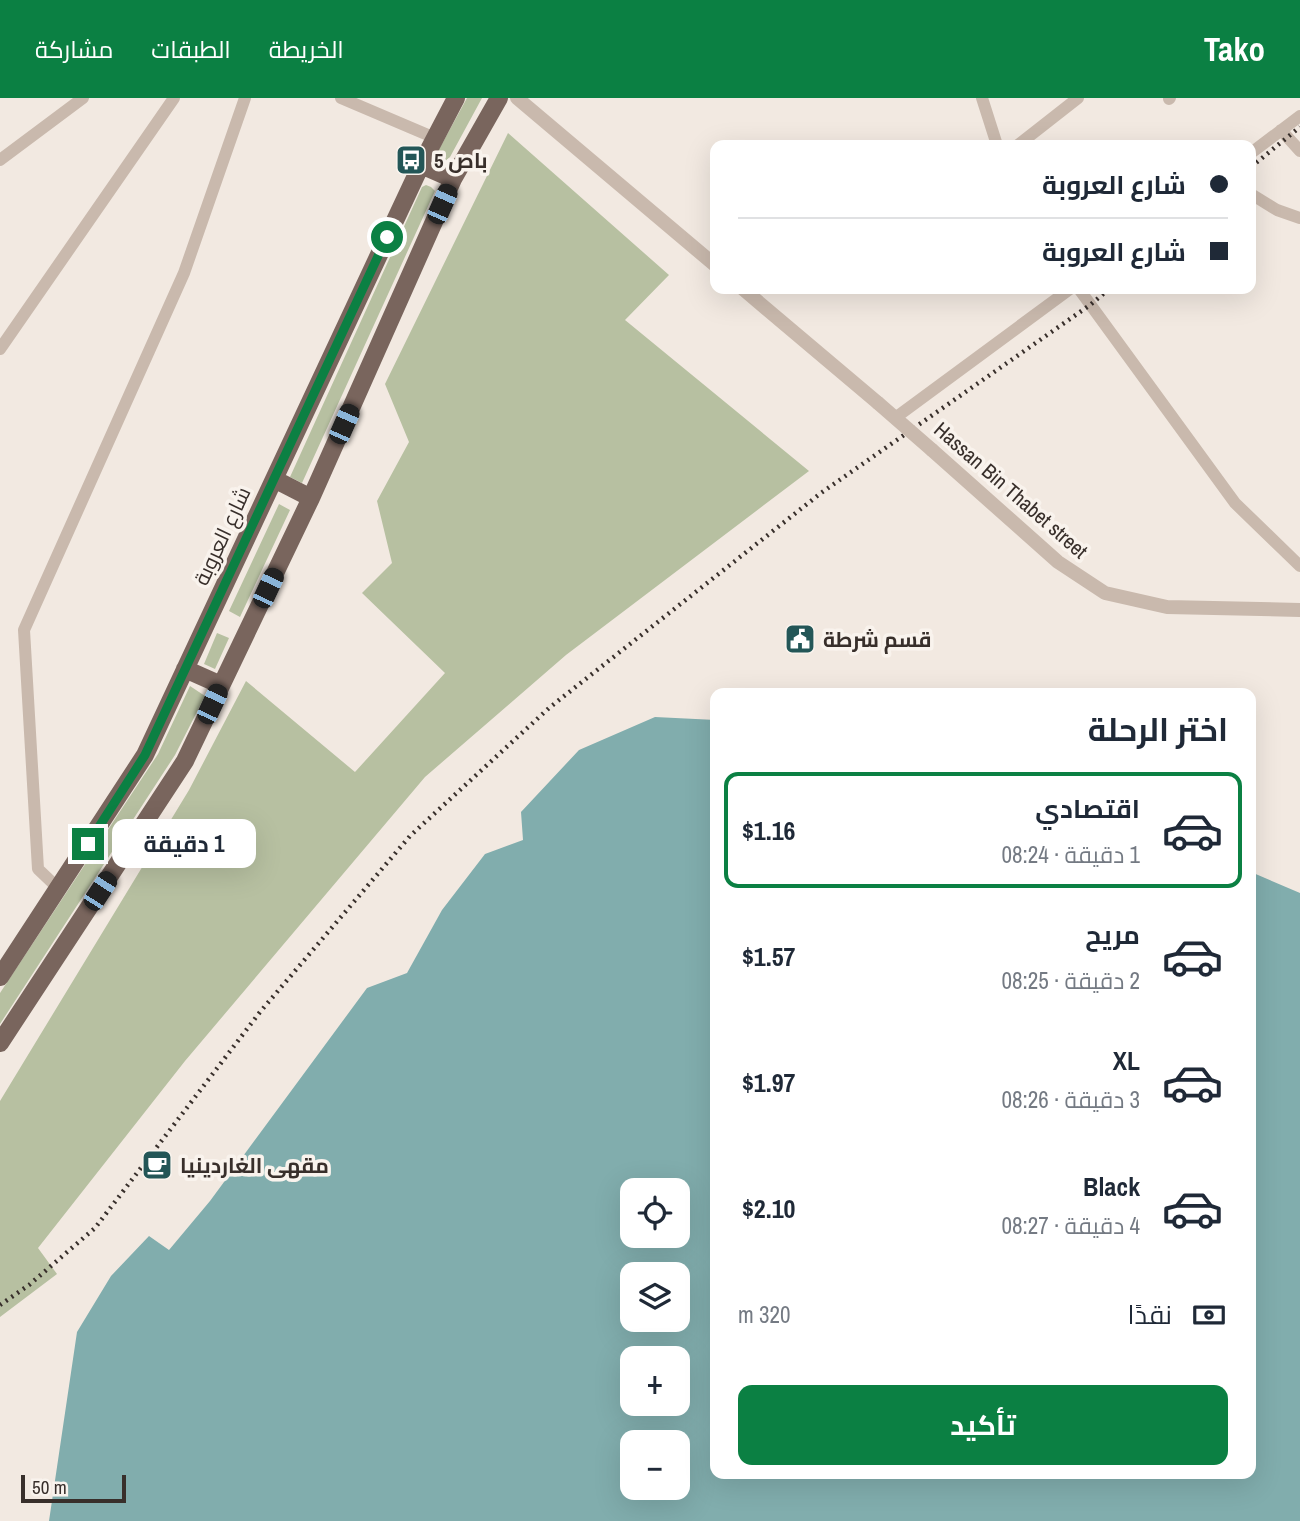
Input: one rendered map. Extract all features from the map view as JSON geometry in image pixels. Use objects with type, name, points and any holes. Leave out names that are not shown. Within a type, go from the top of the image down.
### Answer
[{"type":"main road","name":"شارع العروبة","points":[[0,977],[145,755],[421,165],[456,98]]},
{"type":"main road","points":[[0,1044],[185,761],[311,498],[453,179],[499,98]]},
{"type":"main road","points":[[421,165],[453,179]]},
{"type":"main road","points":[[274,479],[311,498]]},
{"type":"main road","points":[[185,669],[221,685]]},
{"type":"street","points":[[0,160],[83,98]]},
{"type":"street","points":[[0,349],[174,98]]},
{"type":"street","points":[[59,889],[38,869],[24,630],[184,273],[244,98]]},
{"type":"street","points":[[341,98],[435,138]]},
{"type":"street","points":[[517,98],[710,261]]},
{"type":"street","points":[[982,98],[995,140]]},
{"type":"street","points":[[1024,140],[1078,98]]},
{"type":"street","points":[[1256,149],[1300,116]]},
{"type":"street","points":[[1281,130],[1300,151]]},
{"type":"street","points":[[1256,197],[1277,210],[1300,218]]},
{"type":"street","name":"Hassan Bin Thabet street","points":[[749,294],[878,403],[1058,562],[1105,593],[1167,607],[1300,610]]},
{"type":"street","points":[[895,418],[1063,294]]},
{"type":"street","points":[[1083,294],[1236,503],[1300,566]]},
{"type":"green space","points":[[467,98],[482,98],[450,157],[445,161],[440,160],[437,153]]},
{"type":"green space","points":[[508,133],[669,275],[625,320],[809,471],[566,655],[425,777],[185,1061],[38,1248],[57,1274],[0,1317],[0,1101],[189,790],[246,681],[355,772],[445,673],[362,593],[392,563],[377,501],[409,442],[385,384]]},
{"type":"green space","points":[[426,185],[435,191],[302,483],[290,477],[422,187]]},
{"type":"green space","points":[[279,504],[290,510],[240,617],[229,611]]},
{"type":"green space","points":[[217,633],[229,638],[215,669],[204,664]]},
{"type":"green space","points":[[190,686],[205,696],[175,755],[0,1024],[0,993],[158,754]]},
{"type":"water","points":[[655,717],[710,720],[710,1479],[1256,1479],[1256,874],[1300,893],[1300,1521],[49,1521],[77,1332],[111,1276],[149,1236],[169,1250],[210,1201],[367,988],[407,973],[442,910],[485,854],[523,840],[521,812],[579,750]]},
{"type":"railway","points":[[1256,163],[1300,127]]},
{"type":"railway","points":[[0,1305],[29,1285],[95,1228],[260,1012],[410,836],[549,708],[821,493],[1103,294]]},
{"type":"place","name":"باص 5","points":[[411,160]]},
{"type":"place","name":"قسم شرطة","points":[[800,639]]},
{"type":"place","name":"مقهى الغاردينيا","points":[[157,1165]]},
{"type":"route","points":[[88,844],[145,755],[387,237]]}]
